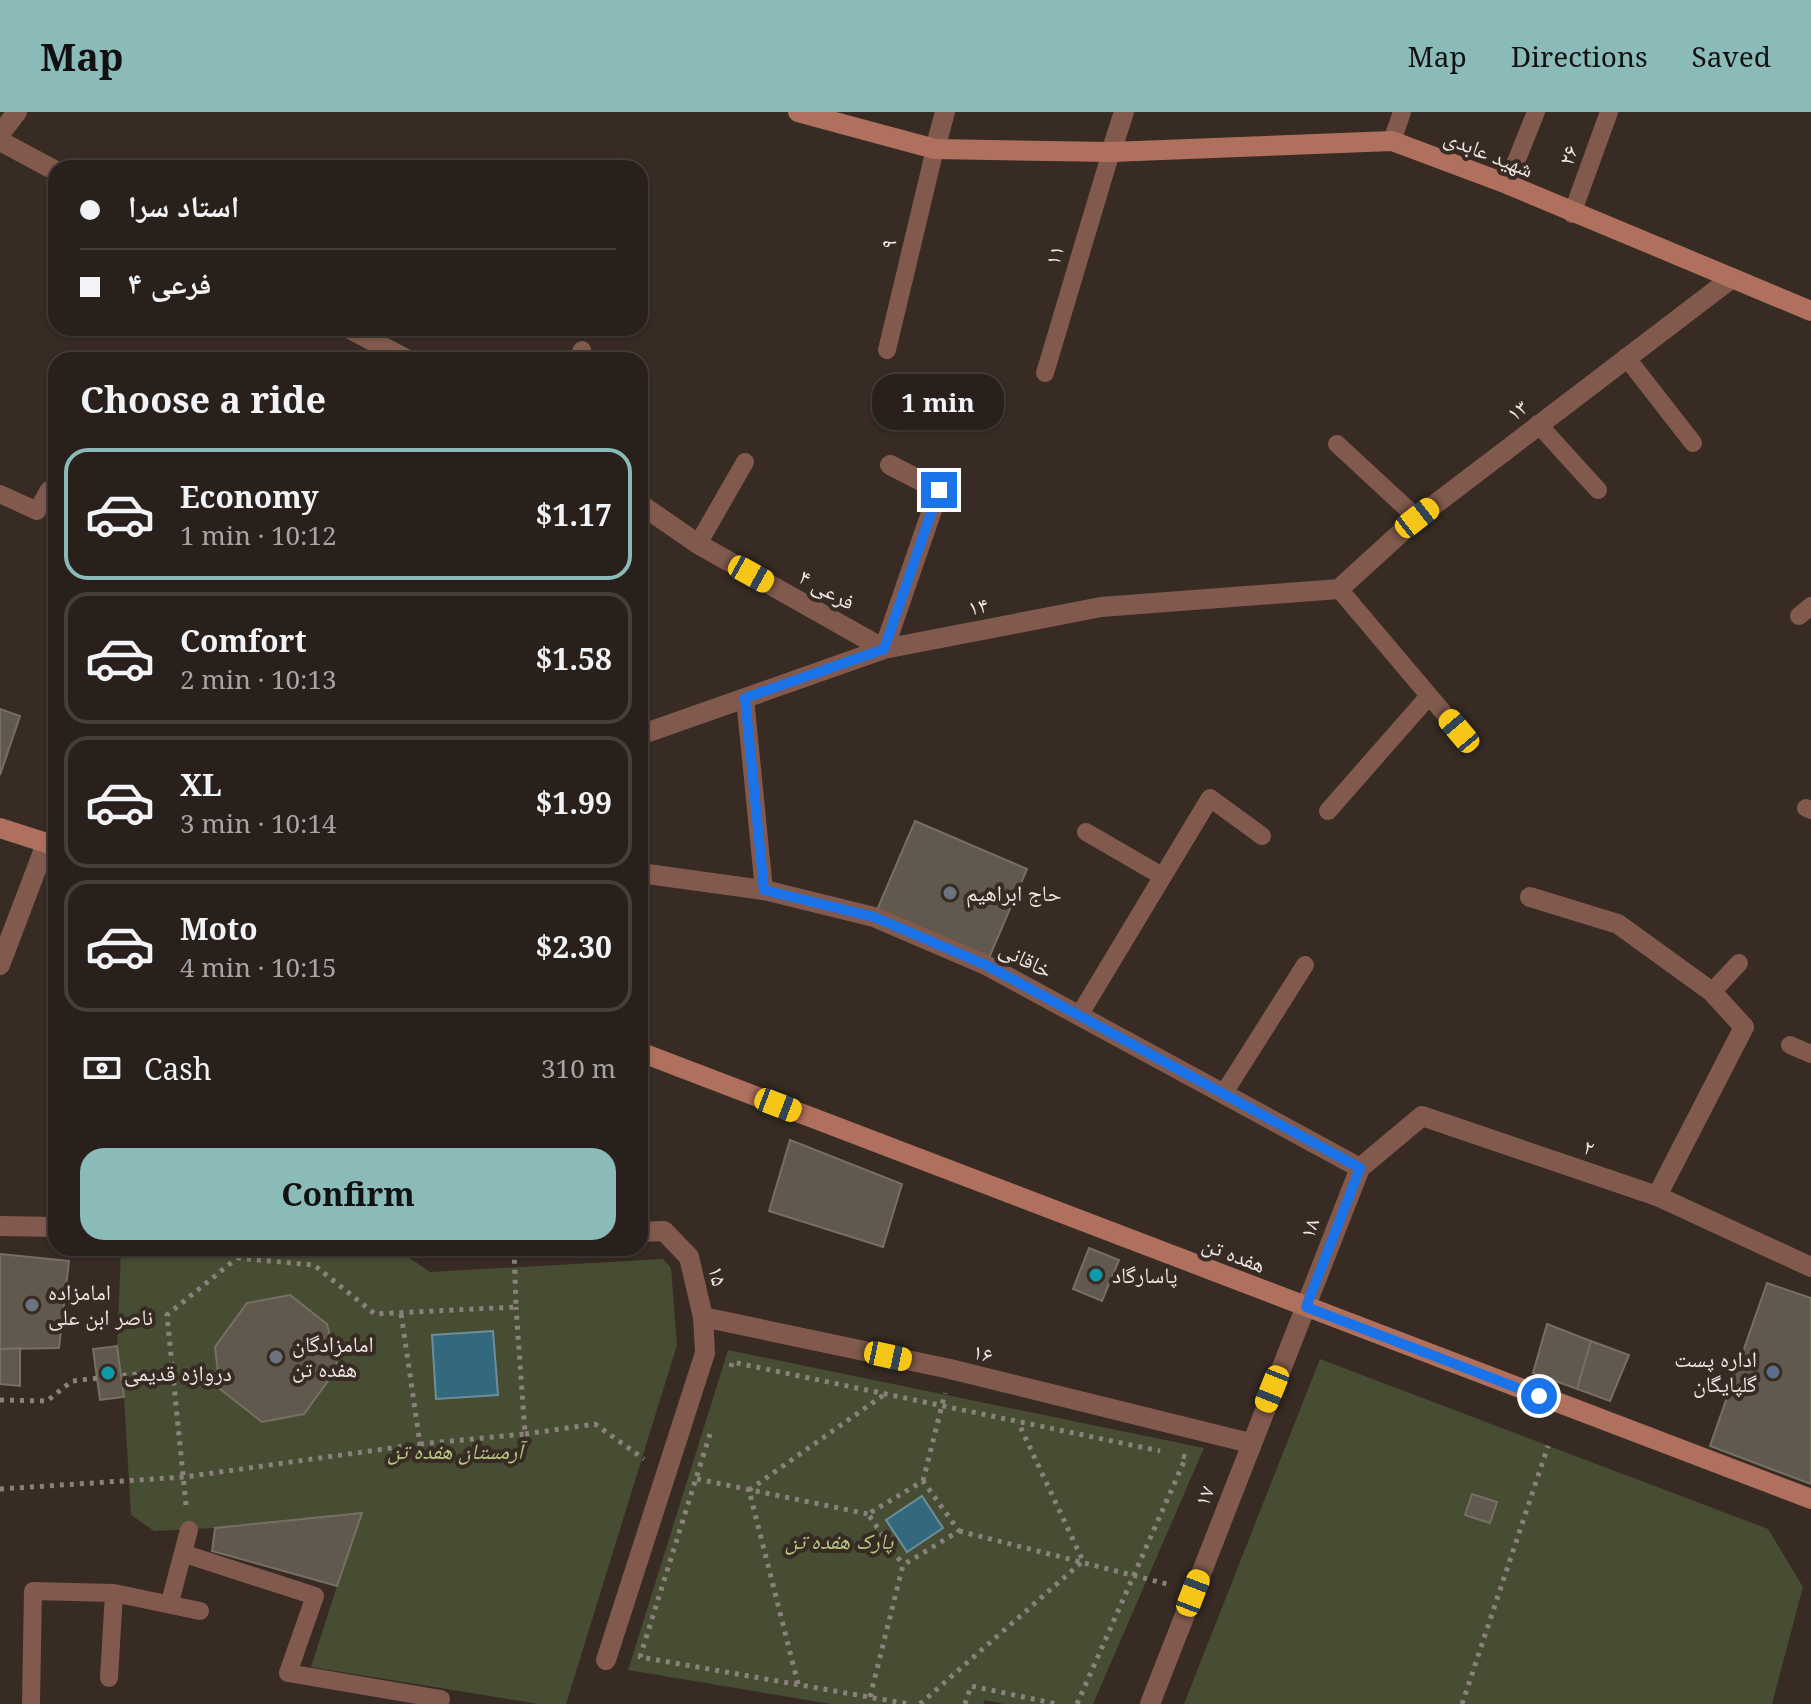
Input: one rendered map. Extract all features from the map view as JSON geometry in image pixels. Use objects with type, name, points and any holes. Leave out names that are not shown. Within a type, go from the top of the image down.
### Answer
[{"type":"main road","name":"شهید عابدی","points":[[798,112],[935,149],[1111,152],[1392,141],[1507,184],[1572,214],[1811,311]]},
{"type":"main road","points":[[0,828],[48,844]]},
{"type":"main road","name":"هفده تن","points":[[648,1055],[1811,1499]]},
{"type":"street","points":[[0,134],[17,112]]},
{"type":"street","points":[[935,149],[945,112]]},
{"type":"street","points":[[1111,152],[1124,112]]},
{"type":"street","points":[[0,141],[48,167]]},
{"type":"street","name":"۱۳","points":[[1339,589],[1417,518],[1732,278]]},
{"type":"street","points":[[361,336],[388,352]]},
{"type":"street","points":[[884,649],[939,490],[890,465]]},
{"type":"street","name":"فرعی ۴","points":[[648,510],[698,544],[884,649]]},
{"type":"street","name":"۱۴","points":[[648,732],[884,649],[1101,607],[1339,589]]},
{"type":"street","points":[[0,965],[48,852]]},
{"type":"street","name":"خاقانی","points":[[648,874],[764,890],[874,917],[986,965],[1360,1168]]},
{"type":"street","points":[[1530,897],[1618,924],[1712,992],[1744,1027],[1657,1196]]},
{"type":"street","name":"۲","points":[[1360,1168],[1422,1116],[1657,1196],[1811,1267]]},
{"type":"street","name":"۱۸","points":[[1306,1307],[1360,1168]]},
{"type":"street","points":[[0,1226],[48,1227]]},
{"type":"street","name":"۱۵","points":[[606,1660],[705,1353],[703,1317],[689,1257],[664,1231],[648,1232]]},
{"type":"street","name":"۱۷","points":[[1150,1704],[1306,1307]]},
{"type":"street","name":"۱۶","points":[[703,1317],[950,1369],[1250,1443]]},
{"type":"lane","points":[[1392,141],[1402,112]]},
{"type":"lane","points":[[1507,184],[1536,112]]},
{"type":"lane","name":"۲۶","points":[[1572,214],[1609,112]]},
{"type":"lane","name":"۹","points":[[887,350],[935,149]]},
{"type":"lane","name":"۱۱","points":[[1045,373],[1111,152]]},
{"type":"lane","points":[[1626,357],[1693,443]]},
{"type":"lane","points":[[1538,424],[1598,490]]},
{"type":"lane","points":[[1337,444],[1417,518]]},
{"type":"lane","points":[[698,544],[745,462]]},
{"type":"lane","points":[[0,494],[37,511],[48,492]]},
{"type":"lane","points":[[1339,589],[1459,731]]},
{"type":"lane","points":[[1328,811],[1429,696]]},
{"type":"lane","points":[[745,698],[764,890]]},
{"type":"lane","points":[[1080,1014],[1210,798],[1262,836]]},
{"type":"lane","points":[[1086,832],[1162,876]]},
{"type":"lane","points":[[0,839],[24,837]]},
{"type":"lane","points":[[1712,992],[1739,963]]},
{"type":"lane","points":[[1224,1093],[1305,965]]},
{"type":"lane","points":[[1790,1045],[1811,1054]]},
{"type":"lane","points":[[170,1602],[189,1530]]},
{"type":"lane","points":[[185,1554],[315,1596],[288,1673],[441,1699]]},
{"type":"lane","points":[[31,1704],[33,1591],[114,1593],[170,1602],[200,1611]]},
{"type":"lane","points":[[109,1678],[114,1593]]},
{"type":"path","points":[[0,1489],[184,1477],[420,1444],[525,1434],[514,1256]]},
{"type":"path","points":[[189,1530],[167,1315],[237,1258],[314,1265],[375,1314],[516,1307]]},
{"type":"path","points":[[401,1313],[420,1444]]},
{"type":"path","points":[[728,1377],[732,1362],[1186,1457],[1077,1704]]},
{"type":"path","points":[[0,1400],[47,1401],[72,1381],[173,1370]]},
{"type":"path","points":[[798,1684],[749,1490],[885,1394]]},
{"type":"path","points":[[903,1565],[868,1514],[923,1481],[943,1405]]},
{"type":"path","points":[[714,1421],[640,1657],[909,1704]]},
{"type":"path","points":[[1018,1421],[1083,1561]]},
{"type":"path","points":[[1462,1704],[1548,1446]]},
{"type":"path","points":[[923,1481],[959,1531],[1134,1573],[1193,1593]]},
{"type":"path","points":[[870,1697],[903,1565],[959,1531]]},
{"type":"path","points":[[920,1704],[1083,1561]]},
{"type":"path","points":[[965,1704],[971,1686],[1057,1704]]},
{"type":"green space","name":"آرمستان هفده تن","points":[[121,1256],[407,1256],[430,1272],[663,1259],[671,1268],[677,1345],[566,1704],[539,1704],[311,1667],[337,1586],[212,1551],[214,1528],[154,1531],[131,1515],[124,1397],[117,1346]]},
{"type":"green space","name":"پارک هفده تن","points":[[728,1350],[1204,1448],[1093,1704],[1004,1704],[985,1700],[983,1704],[831,1704],[628,1670]]},
{"type":"green space","points":[[1320,1359],[1768,1529],[1803,1587],[1772,1704],[1184,1704]]},
{"type":"water","points":[[493,1331],[498,1395],[436,1399],[432,1335]]},
{"type":"water","points":[[922,1496],[943,1528],[907,1552],[886,1520]]},
{"type":"building","points":[[0,709],[20,716],[0,775]]},
{"type":"building","name":"حاج ابراهیم","points":[[915,821],[1027,869],[986,965],[874,917]]},
{"type":"building","points":[[790,1140],[902,1184],[883,1247],[769,1211]]},
{"type":"building","name":"پاسارگاد","points":[[1089,1248],[1119,1260],[1102,1301],[1073,1289]]},
{"type":"building","name":"امامزاده ناصر ابن علی","points":[[0,1254],[69,1261],[59,1348],[0,1349]]},
{"type":"building","name":"اداره پست گلپایگان","points":[[1767,1283],[1811,1298],[1811,1484],[1710,1446]]},
{"type":"building","name":"امامزادگان هفده تن","points":[[290,1295],[327,1324],[338,1367],[304,1414],[262,1422],[220,1389],[215,1347],[247,1303]]},
{"type":"building","points":[[1547,1324],[1591,1341],[1577,1389],[1533,1373]]},
{"type":"building","points":[[1591,1341],[1629,1355],[1610,1401],[1577,1389]]},
{"type":"building","name":"دروازه قدیمی","points":[[117,1346],[124,1397],[100,1400],[93,1349]]},
{"type":"building","points":[[20,1348],[20,1386],[0,1384],[0,1349]]},
{"type":"building","points":[[1472,1494],[1497,1502],[1490,1523],[1465,1515]]},
{"type":"building","points":[[362,1513],[337,1586],[212,1551],[215,1528]]},
{"type":"place","name":"حاج ابراهیم","points":[[950,893]]},
{"type":"place","name":"پاسارگاد","points":[[1096,1275]]},
{"type":"place","name":"امامزاده ناصر ابن علی","points":[[32,1305]]},
{"type":"place","name":"امامزادگان هفده تن","points":[[276,1357]]},
{"type":"place","name":"اداره پست گلپایگان","points":[[1773,1372]]},
{"type":"place","name":"دروازه قدیمی","points":[[108,1373]]},
{"type":"route","points":[[939,490],[884,649],[745,698],[764,890],[874,917],[986,965],[1360,1168],[1306,1307],[1539,1396]]}]
